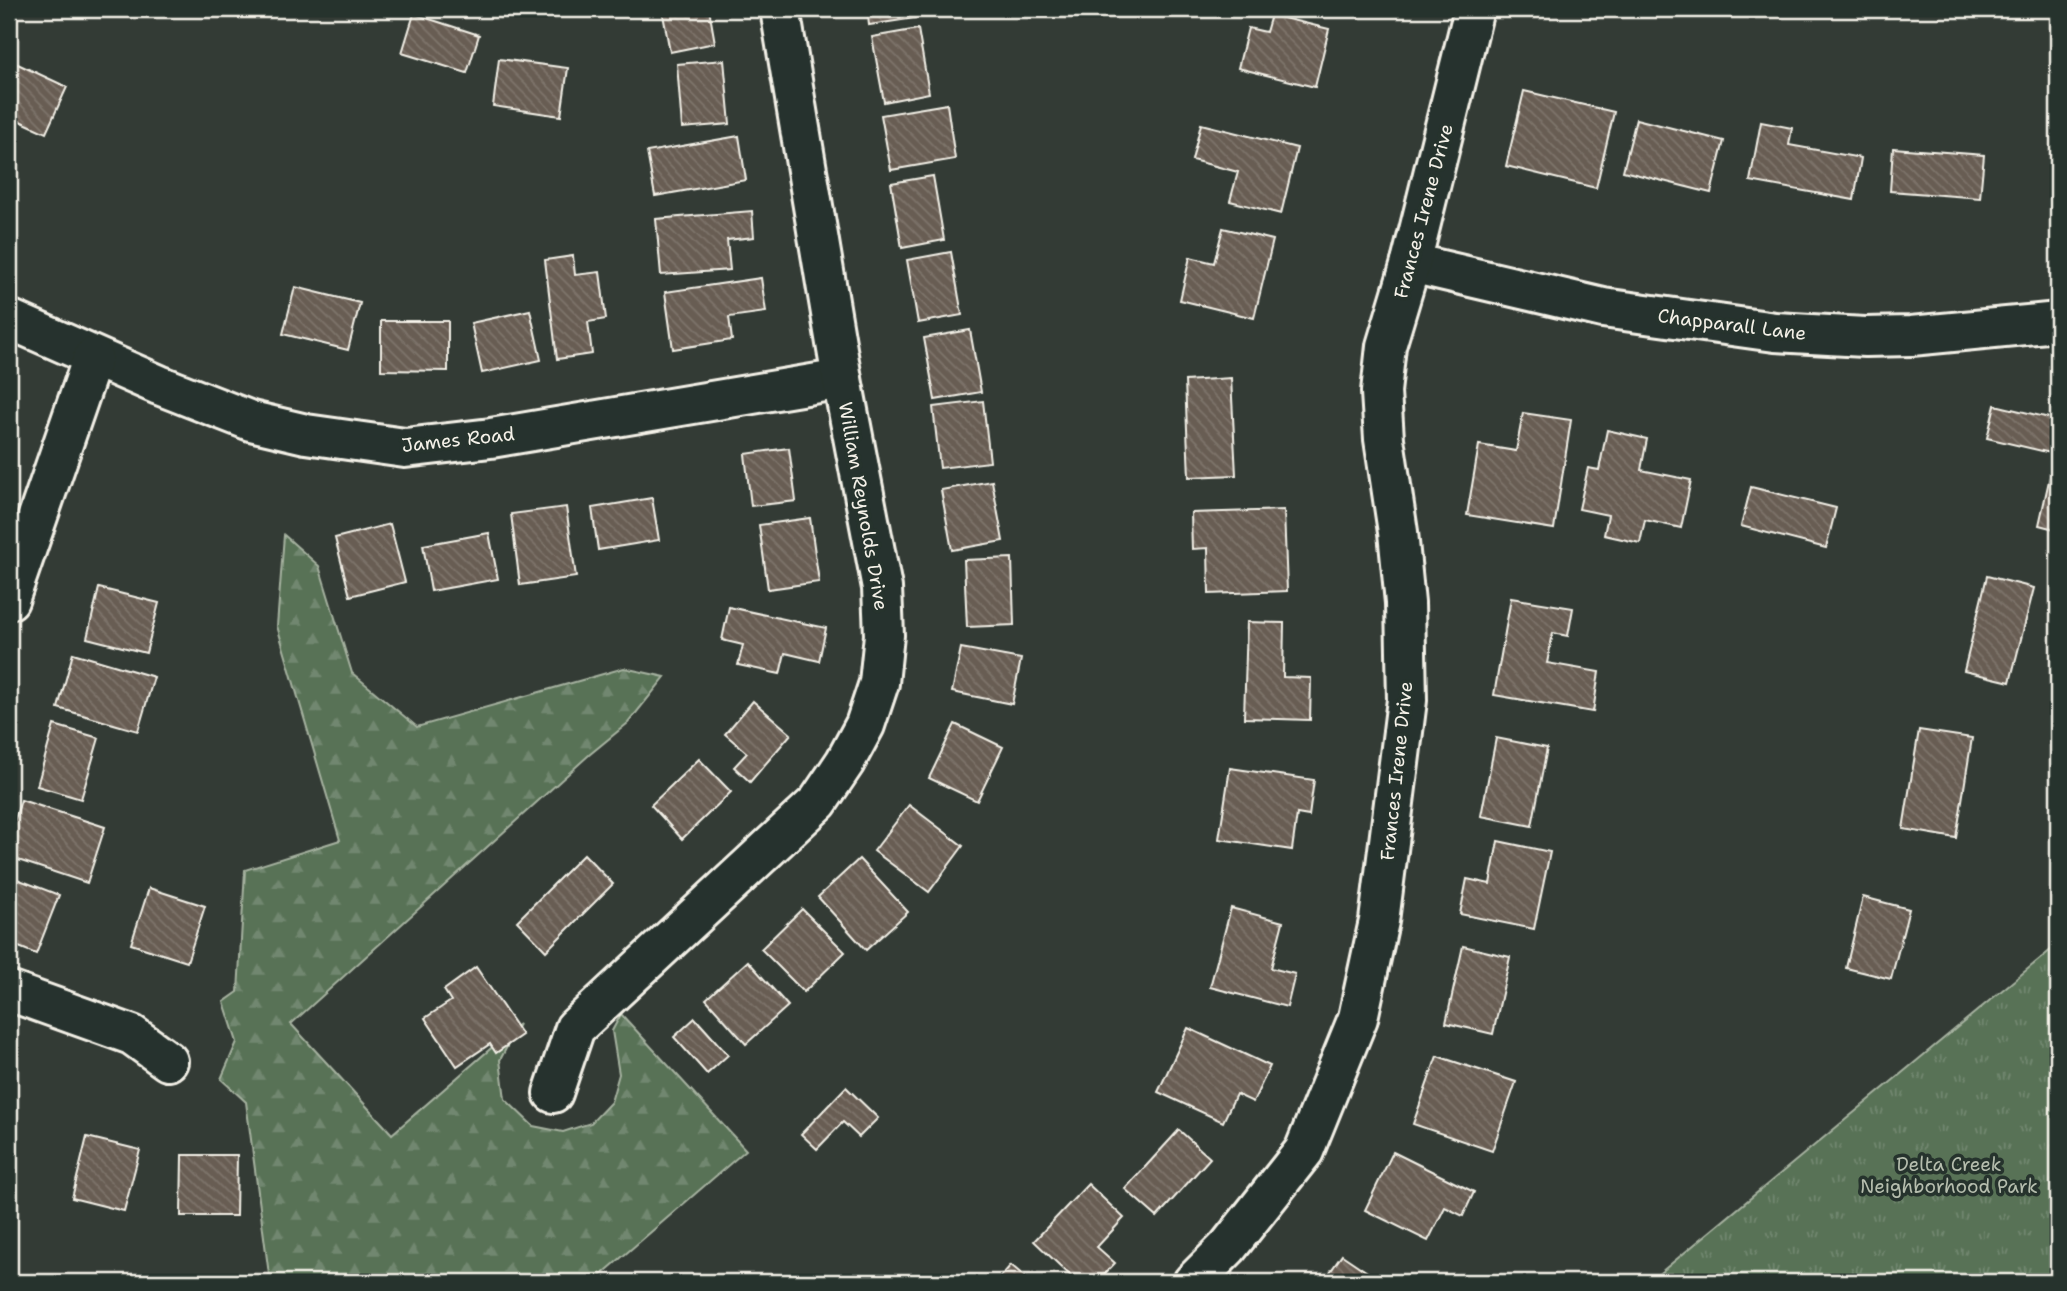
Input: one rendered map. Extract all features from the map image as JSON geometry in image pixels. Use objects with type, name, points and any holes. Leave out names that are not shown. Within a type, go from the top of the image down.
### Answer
[{"type":"street","name":"William Reynolds Drive","points":[[553,1093],[575,1028],[818,802],[845,762],[865,725],[878,684],[884,635],[882,588],[842,379],[780,9]]},
{"type":"street","name":"Frances Irene Drive","points":[[1193,1282],[1228,1247],[1304,1152],[1358,1018],[1374,946],[1407,700],[1405,603],[1384,439],[1381,392],[1386,345],[1411,263],[1474,9]]},
{"type":"street","name":"Chapparall Lane","points":[[1411,263],[1603,308],[1775,332],[1865,337],[1910,336],[2058,322]]},
{"type":"street","name":"James Road","points":[[9,319],[159,386],[251,421],[306,434],[405,448],[491,438],[842,379]]},
{"type":"street","points":[[9,600],[93,356]]},
{"type":"street","points":[[9,991],[132,1035],[168,1061]]},
{"type":"green space","points":[[284,535],[319,566],[352,673],[417,727],[624,668],[665,677],[628,723],[589,755],[291,1024],[392,1134],[519,1024],[500,1060],[505,1099],[533,1126],[563,1132],[591,1123],[611,1102],[619,1074],[612,1031],[621,1014],[746,1150],[593,1282],[270,1282],[246,1102],[221,1079],[237,1042],[224,1002],[238,992],[245,870],[340,840],[277,626]]},
{"type":"green space","name":"Delta Creek Neighborhood Park","points":[[2058,944],[2058,1282],[1649,1282]]},
{"type":"building","points":[[662,9],[709,9],[715,43],[670,52]]},
{"type":"building","points":[[867,9],[913,9],[915,18],[869,25]]},
{"type":"building","points":[[414,14],[479,35],[467,73],[402,53]]},
{"type":"building","points":[[1271,15],[1329,29],[1315,87],[1238,68],[1248,28],[1266,32]]},
{"type":"building","points":[[918,29],[929,93],[884,102],[872,37]]},
{"type":"building","points":[[499,59],[568,68],[561,116],[493,106]]},
{"type":"building","points":[[9,60],[67,87],[46,133],[9,116]]},
{"type":"building","points":[[724,60],[730,124],[682,128],[677,64]]},
{"type":"building","points":[[1524,91],[1614,112],[1596,188],[1506,166]]},
{"type":"building","points":[[947,104],[955,159],[891,170],[881,115]]},
{"type":"building","points":[[1636,119],[1724,141],[1711,193],[1623,171]]},
{"type":"building","points":[[1761,122],[1792,128],[1789,145],[1861,158],[1854,200],[1750,181]]},
{"type":"building","points":[[1201,124],[1297,148],[1281,214],[1230,201],[1238,172],[1192,160]]},
{"type":"building","points":[[739,136],[746,180],[655,196],[647,152]]},
{"type":"building","points":[[1893,148],[1984,155],[1980,198],[1890,191]]},
{"type":"building","points":[[933,176],[944,240],[902,248],[891,183]]},
{"type":"building","points":[[752,211],[754,237],[727,240],[730,270],[661,275],[656,219]]},
{"type":"building","points":[[1223,228],[1273,240],[1254,318],[1180,300],[1190,257],[1214,263]]},
{"type":"building","points":[[951,252],[962,315],[918,323],[907,260]]},
{"type":"building","points":[[573,256],[575,275],[600,272],[606,319],[588,322],[592,354],[557,359],[545,260]]},
{"type":"building","points":[[761,278],[766,312],[729,317],[732,340],[673,349],[665,292]]},
{"type":"building","points":[[295,287],[360,303],[348,350],[283,334]]},
{"type":"building","points":[[530,310],[541,360],[482,373],[471,323]]},
{"type":"building","points":[[381,321],[448,321],[448,371],[381,370]]},
{"type":"building","points":[[970,330],[981,392],[935,400],[924,338]]},
{"type":"building","points":[[1231,378],[1236,475],[1189,477],[1185,381]]},
{"type":"building","points":[[983,401],[990,462],[940,468],[933,407]]},
{"type":"building","points":[[1995,405],[2058,420],[2058,530],[2039,525],[2055,454],[1987,438]]},
{"type":"building","points":[[1523,413],[1571,420],[1554,529],[1467,515],[1479,445],[1516,451]]},
{"type":"building","points":[[1607,430],[1647,439],[1641,470],[1691,480],[1681,528],[1645,520],[1640,543],[1604,535],[1608,515],[1579,509],[1588,468],[1599,470]]},
{"type":"building","points":[[789,448],[796,501],[751,506],[745,454]]},
{"type":"building","points":[[992,481],[1003,541],[952,550],[941,490]]},
{"type":"building","points":[[1751,487],[1836,508],[1826,548],[1741,526]]},
{"type":"building","points":[[652,498],[659,540],[598,550],[592,508]]},
{"type":"building","points":[[566,507],[576,577],[520,585],[511,514]]},
{"type":"building","points":[[1284,510],[1287,591],[1209,594],[1208,548],[1192,549],[1191,513]]},
{"type":"building","points":[[810,518],[819,582],[768,589],[759,525]]},
{"type":"building","points":[[390,524],[405,582],[350,596],[335,538]]},
{"type":"building","points":[[489,533],[498,579],[431,591],[423,545]]},
{"type":"building","points":[[1012,558],[1014,625],[967,627],[964,560]]},
{"type":"building","points":[[1987,576],[2034,588],[2010,682],[1964,671]]},
{"type":"building","points":[[99,588],[159,603],[146,653],[87,638]]},
{"type":"building","points":[[1511,598],[1573,608],[1568,636],[1553,633],[1547,663],[1599,672],[1593,712],[1494,695]]},
{"type":"building","points":[[729,607],[826,628],[819,661],[785,653],[780,674],[738,665],[743,645],[722,640]]},
{"type":"building","points":[[1247,622],[1284,623],[1283,677],[1311,678],[1310,720],[1244,718]]},
{"type":"building","points":[[961,648],[1021,659],[1012,704],[952,692]]},
{"type":"building","points":[[73,653],[154,677],[138,731],[58,708]]},
{"type":"building","points":[[753,701],[791,734],[750,782],[734,767],[747,753],[725,734]]},
{"type":"building","points":[[955,724],[1003,747],[977,801],[929,778]]},
{"type":"building","points":[[54,725],[99,738],[81,799],[37,786]]},
{"type":"building","points":[[1919,730],[1972,738],[1956,838],[1903,829]]},
{"type":"building","points":[[1496,738],[1547,748],[1532,826],[1481,816]]},
{"type":"building","points":[[699,759],[731,792],[682,839],[651,805]]},
{"type":"building","points":[[1230,768],[1314,780],[1309,816],[1297,814],[1292,850],[1219,839]]},
{"type":"building","points":[[21,800],[105,827],[87,883],[9,857],[9,838]]},
{"type":"building","points":[[909,805],[963,846],[929,892],[874,851]]},
{"type":"building","points":[[1498,841],[1550,852],[1534,929],[1460,914],[1467,879],[1490,884]]},
{"type":"building","points":[[584,854],[613,884],[546,951],[517,921]]},
{"type":"building","points":[[859,859],[908,912],[866,950],[818,897]]},
{"type":"building","points":[[9,876],[59,895],[36,954],[9,943]]},
{"type":"building","points":[[149,888],[205,906],[187,962],[131,944]]},
{"type":"building","points":[[1863,897],[1909,909],[1891,979],[1846,968]]},
{"type":"building","points":[[1231,908],[1283,922],[1271,968],[1295,974],[1287,1007],[1210,987]]},
{"type":"building","points":[[802,909],[845,952],[804,992],[761,949]]},
{"type":"building","points":[[1463,946],[1510,957],[1493,1034],[1446,1023]]},
{"type":"building","points":[[748,961],[788,1006],[746,1044],[706,999]]},
{"type":"building","points":[[476,967],[522,1035],[496,1053],[490,1044],[457,1066],[425,1018],[451,1001],[444,990]]},
{"type":"building","points":[[695,1018],[728,1055],[707,1074],[674,1037]]},
{"type":"building","points":[[1188,1028],[1270,1066],[1253,1102],[1236,1094],[1223,1122],[1158,1092]]},
{"type":"building","points":[[1437,1056],[1516,1082],[1492,1151],[1413,1124]]},
{"type":"building","points":[[846,1087],[878,1118],[859,1137],[843,1122],[817,1149],[801,1134]]},
{"type":"building","points":[[1179,1130],[1210,1158],[1157,1217],[1125,1189]]},
{"type":"building","points":[[87,1137],[140,1150],[124,1211],[72,1198]]},
{"type":"building","points":[[1393,1152],[1474,1192],[1463,1216],[1445,1207],[1428,1241],[1365,1210]]},
{"type":"building","points":[[182,1155],[237,1155],[236,1216],[181,1216]]},
{"type":"building","points":[[1088,1184],[1124,1218],[1097,1247],[1115,1263],[1097,1282],[1077,1282],[1034,1241]]},
{"type":"building","points":[[1342,1255],[1382,1282],[1323,1282]]},
{"type":"building","points":[[1011,1265],[1031,1282],[996,1282]]}]
